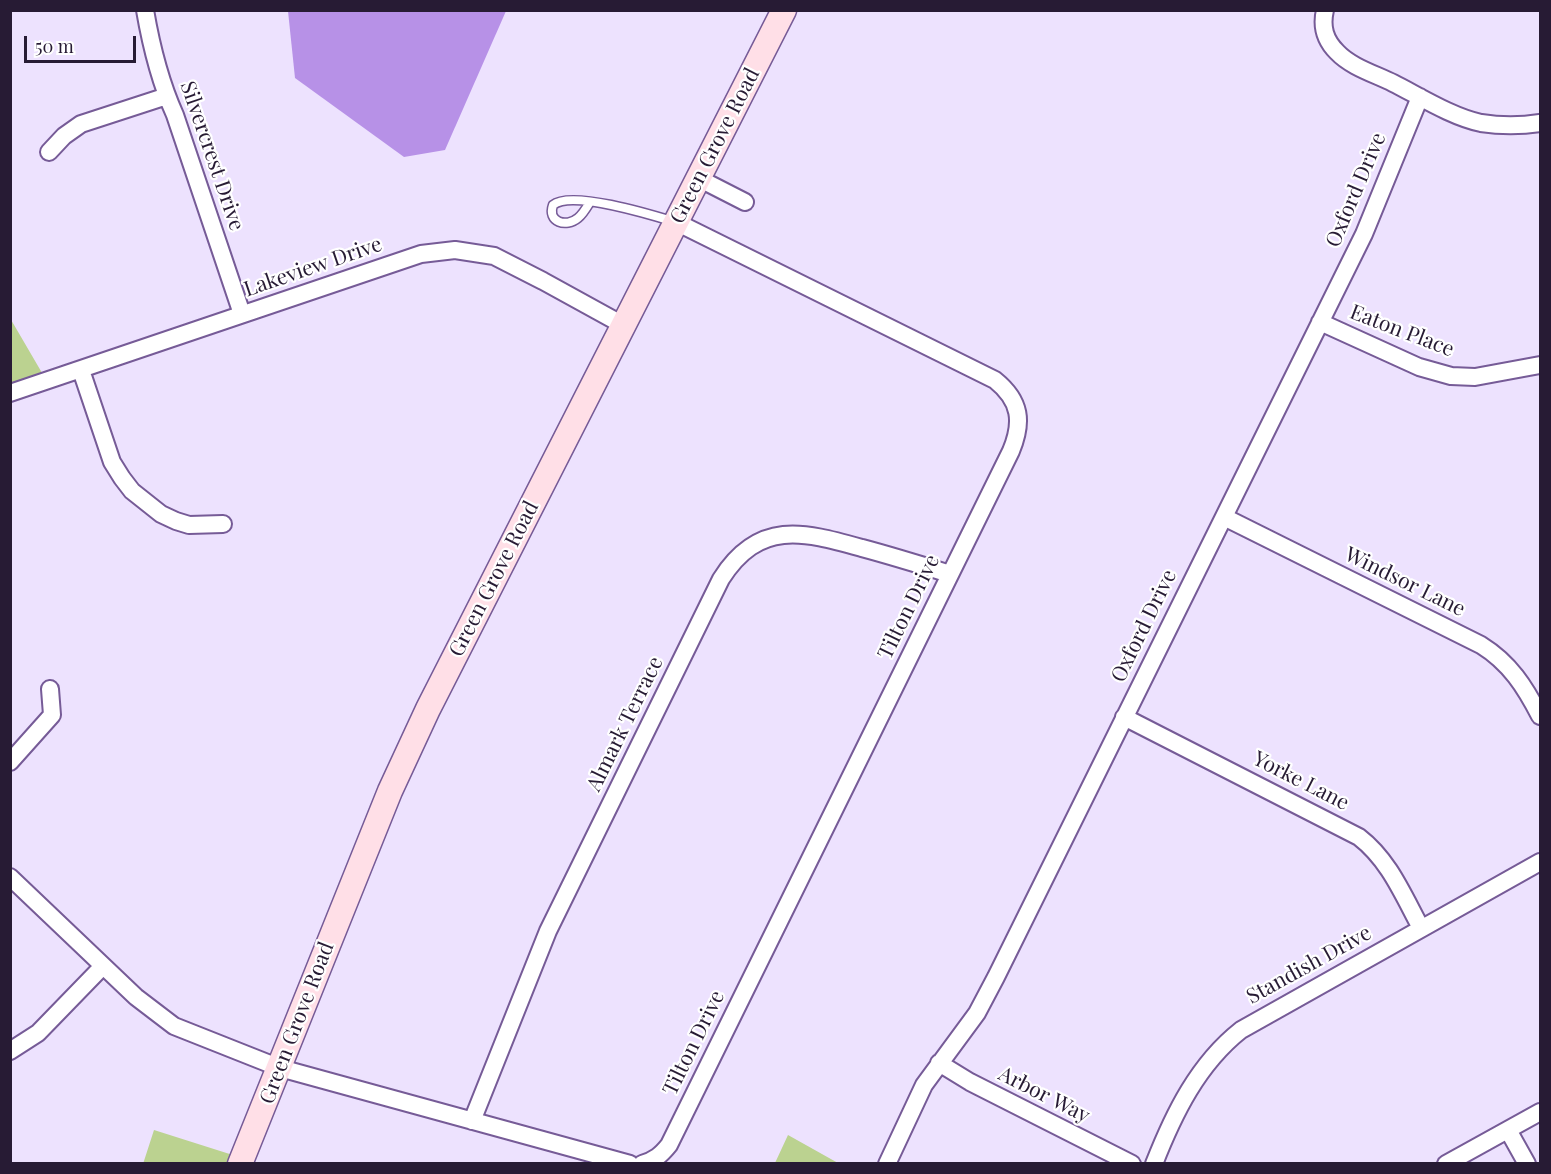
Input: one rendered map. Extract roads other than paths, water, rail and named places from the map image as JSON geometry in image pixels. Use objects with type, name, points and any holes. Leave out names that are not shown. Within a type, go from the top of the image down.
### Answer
[{"type":"street","name":"Silvercrest Drive","points":[[145,10],[148,32],[166,96],[175,116],[242,314]]},
{"type":"street","name":"Green Grove Road","points":[[240,1164],[390,790],[428,709],[784,10]]},
{"type":"street","points":[[1325,10],[1323,29],[1326,39],[1351,63],[1480,123],[1509,125],[1540,123]]},
{"type":"street","points":[[49,152],[64,136],[81,124],[166,96]]},
{"type":"street","name":"Oxford Drive","points":[[887,1164],[924,1085],[977,1013],[1364,234],[1420,97]]},
{"type":"street","points":[[698,178],[745,202]]},
{"type":"street","name":"Tilton Drive","points":[[642,1164],[661,1155],[669,1145],[1017,436],[1018,411],[1005,388],[995,380],[676,222]]},
{"type":"street","name":"Lakeview Drive","points":[[10,393],[421,254],[455,250],[481,253],[506,261],[623,325]]},
{"type":"street","name":"Eaton Place","points":[[1320,322],[1419,367],[1451,376],[1475,377],[1540,365]]},
{"type":"street","points":[[81,370],[112,462],[132,491],[161,514],[176,521],[189,525],[224,524]]},
{"type":"street","name":"Windsor Lane","points":[[1224,517],[1481,645],[1498,657],[1519,679],[1540,716]]},
{"type":"street","name":"Almark Terrace","points":[[472,1121],[548,931],[721,579],[730,565],[741,553],[756,543],[774,536],[805,534],[950,574]]},
{"type":"street","points":[[10,762],[52,715],[50,689]]},
{"type":"street","name":"Yorke Lane","points":[[1124,717],[1359,837],[1375,851],[1389,869],[1421,928]]},
{"type":"street","name":"Standish Drive","points":[[1154,1164],[1190,1088],[1207,1062],[1227,1041],[1256,1020],[1540,862]]},
{"type":"street","points":[[10,878],[136,998],[174,1026],[280,1068],[630,1164]]},
{"type":"street","points":[[10,1051],[38,1033],[103,966]]},
{"type":"street","name":"Arbor Way","points":[[939,1063],[970,1082],[1132,1164]]},
{"type":"street","points":[[1446,1164],[1540,1112]]},
{"type":"street","points":[[1508,1130],[1527,1164]]},
{"type":"lane","points":[[591,202],[613,205],[676,222]]}]
